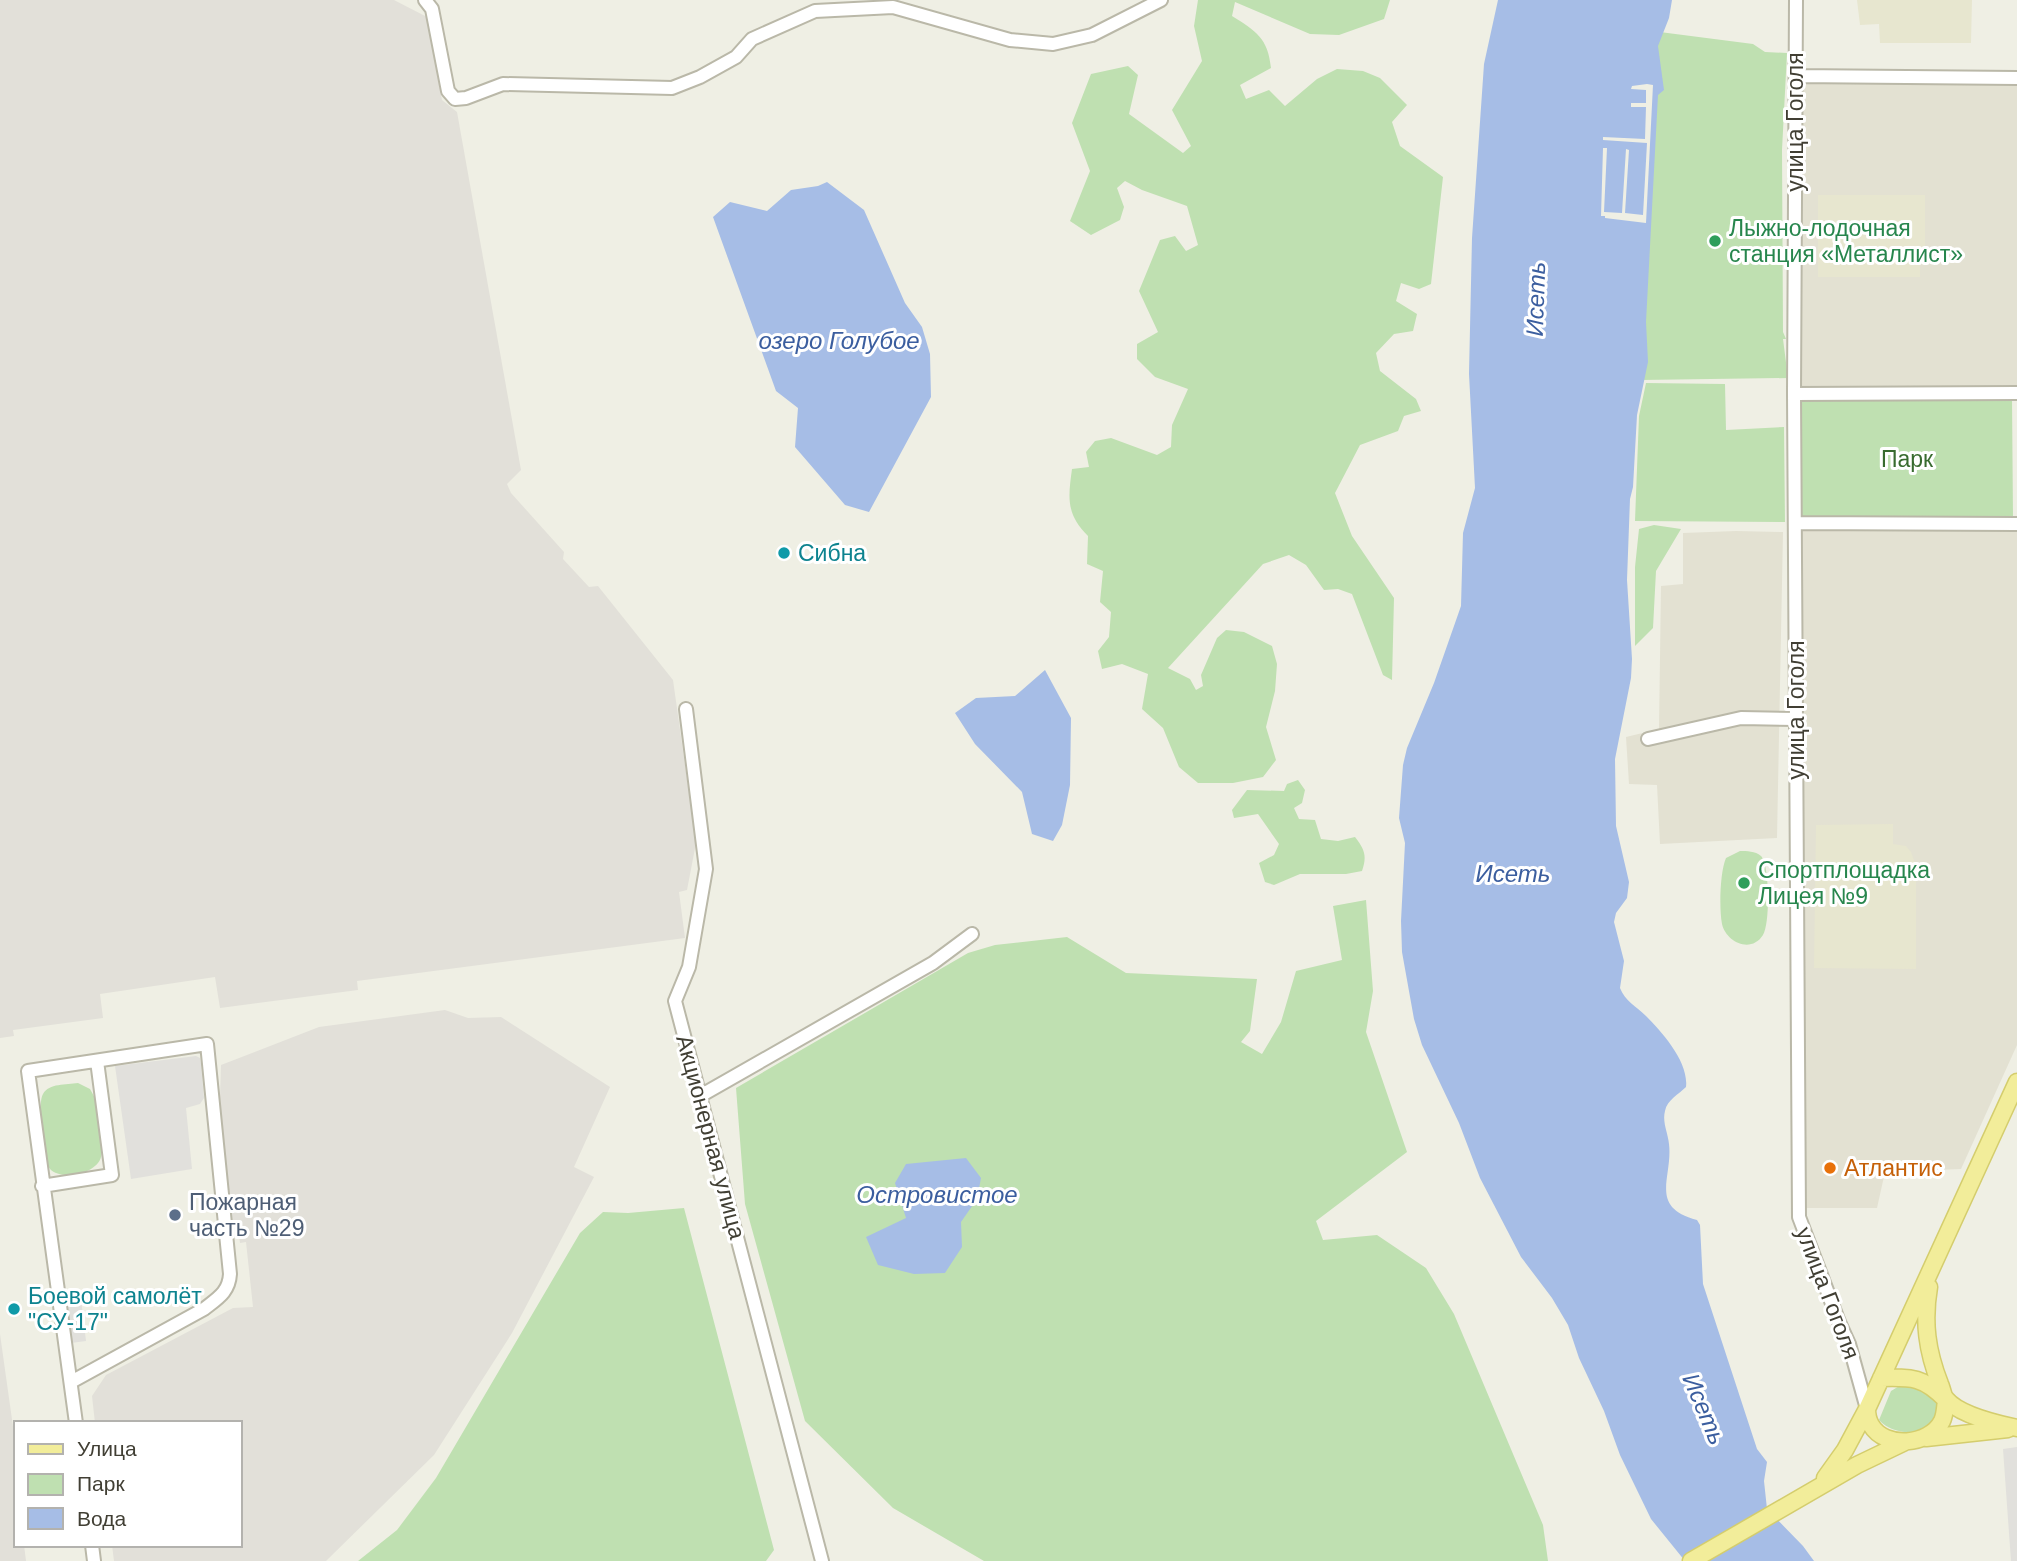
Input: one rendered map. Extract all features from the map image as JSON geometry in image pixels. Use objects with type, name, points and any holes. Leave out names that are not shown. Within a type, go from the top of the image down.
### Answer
[{"type":"main road","points":[[1796,1501],[1820,1483],[1838,1461],[1867,1409],[2017,1082]]},
{"type":"main road","points":[[1691,1561],[1875,1455],[1933,1432],[1939,1426],[1943,1420],[1946,1399],[1930,1360],[1925,1318],[1934,1265]]},
{"type":"main road","points":[[1881,1378],[1908,1377],[1924,1381],[1946,1399],[1974,1415],[2017,1428]]},
{"type":"main road","points":[[1867,1409],[1871,1426],[1880,1435],[1892,1440],[1914,1440],[2017,1428]]},
{"type":"street","points":[[425,0],[432,9],[448,91],[455,99],[466,98],[503,84],[672,88],[700,77],[736,57],[752,39],[815,12],[893,7],[1010,40],[1053,44],[1092,35],[1161,0]]},
{"type":"street","name":"улица Гоголя","points":[[1796,0],[1794,394],[1799,1217],[1849,1344],[1867,1409]]},
{"type":"street","points":[[1796,76],[2017,79]]},
{"type":"street","points":[[1794,394],[2017,393]]},
{"type":"street","points":[[1795,523],[2017,524]]},
{"type":"street","name":"Акционерная улица","points":[[686,709],[706,869],[689,967],[675,1002],[822,1561]]},
{"type":"street","points":[[1648,739],[1741,718],[1796,719]]},
{"type":"street","points":[[700,1096],[933,963],[972,934]]},
{"type":"street","points":[[71,1382],[204,1309],[223,1294],[229,1285],[230,1273],[206,1044],[28,1071],[76,1421]]},
{"type":"street","points":[[42,1186],[112,1175],[97,1061]]},
{"type":"street","points":[[1849,1344],[1867,1372],[1881,1378]]},
{"type":"shaded area","points":[[0,0],[394,0],[427,17],[442,100],[457,112],[521,470],[507,484],[511,493],[564,552],[563,559],[589,587],[598,586],[673,680],[696,843],[687,890],[679,892],[685,938],[357,981],[358,990],[220,1008],[215,977],[100,994],[103,1018],[13,1030],[14,1036],[0,1038]]},
{"type":"shaded area","points":[[1857,0],[1972,0],[1971,43],[1880,43],[1879,24],[1860,25]]},
{"type":"shaded area","points":[[1801,79],[2017,83],[2017,388],[1801,387]]},
{"type":"shaded area","points":[[1818,195],[1925,195],[1925,260],[1920,261],[1920,277],[1818,277]]},
{"type":"shaded area","points":[[1799,527],[2017,527],[2017,1045],[1961,1169],[1885,1172],[1877,1208],[1801,1208]]},
{"type":"shaded area","points":[[1783,532],[1777,838],[1660,844],[1657,785],[1629,784],[1626,737],[1659,729],[1661,586],[1683,584],[1683,533]]},
{"type":"shaded area","points":[[1893,824],[1893,844],[1906,846],[1916,866],[1916,969],[1814,968],[1816,825]]},
{"type":"shaded area","points":[[445,1010],[468,1018],[501,1017],[610,1087],[574,1167],[594,1177],[512,1333],[434,1455],[326,1561],[114,1561],[112,1547],[242,1547],[242,1421],[95,1421],[92,1396],[106,1375],[233,1308],[253,1307],[246,1242],[240,1243],[239,1236],[230,1222],[220,1097],[221,1065],[319,1027]]},
{"type":"shaded area","points":[[196,1056],[200,1058],[204,1098],[200,1104],[186,1108],[192,1169],[131,1179],[115,1066]]},
{"type":"shaded area","points":[[80,1291],[86,1341],[71,1343],[64,1294]]},
{"type":"shaded area","points":[[0,1334],[14,1434],[14,1547],[24,1547],[26,1561],[0,1561]]},
{"type":"shaded area","points":[[2017,1447],[2017,1561],[2011,1561],[2003,1449]]},
{"type":"green space","points":[[1198,0],[1390,0],[1384,19],[1339,35],[1310,34],[1235,2],[1232,16],[1248,26],[1264,42],[1271,68],[1240,85],[1246,99],[1269,90],[1285,106],[1317,79],[1337,69],[1363,71],[1380,78],[1407,105],[1392,122],[1400,146],[1443,177],[1431,284],[1419,289],[1401,283],[1396,301],[1417,314],[1413,331],[1394,334],[1376,353],[1380,371],[1416,399],[1421,411],[1404,416],[1398,431],[1360,445],[1335,493],[1352,536],[1394,598],[1392,680],[1383,675],[1352,594],[1338,589],[1324,590],[1306,565],[1289,555],[1263,564],[1168,668],[1190,679],[1196,690],[1203,686],[1201,675],[1217,638],[1226,630],[1244,632],[1272,646],[1277,664],[1275,691],[1266,727],[1276,760],[1263,777],[1233,783],[1198,783],[1179,767],[1163,728],[1142,709],[1148,674],[1122,664],[1102,669],[1098,651],[1109,637],[1111,612],[1100,602],[1103,571],[1087,564],[1088,536],[1076,520],[1070,505],[1072,469],[1089,467],[1086,452],[1095,441],[1111,438],[1157,455],[1171,447],[1172,425],[1188,389],[1155,377],[1137,359],[1137,344],[1158,332],[1139,291],[1160,240],[1175,236],[1186,251],[1198,245],[1187,206],[1125,181],[1117,188],[1124,207],[1120,220],[1091,235],[1070,221],[1090,171],[1072,123],[1091,74],[1128,66],[1138,75],[1129,114],[1183,153],[1191,146],[1172,110],[1202,61],[1194,26]]},
{"type":"green space","name":"Лыжно-лодочная станция «Металлист»","points":[[1652,31],[1753,44],[1765,52],[1787,53],[1782,150],[1783,332],[1786,339],[1783,339],[1788,378],[1641,380]]},
{"type":"green space","points":[[1646,383],[1725,384],[1726,430],[1784,427],[1785,522],[1635,521],[1639,416]]},
{"type":"green space","name":"Парк","points":[[2012,398],[2013,518],[1802,519],[1801,399]]},
{"type":"green space","points":[[1654,525],[1681,529],[1656,571],[1653,628],[1635,646],[1635,567],[1639,529]]},
{"type":"green space","points":[[1298,780],[1305,790],[1302,803],[1294,808],[1299,819],[1315,820],[1321,839],[1338,841],[1355,837],[1364,853],[1362,871],[1346,874],[1300,874],[1274,885],[1265,882],[1259,863],[1274,855],[1279,844],[1258,814],[1234,818],[1232,810],[1247,790],[1284,791],[1287,784]]},
{"type":"green space","name":"Спортплощадка Лицея №9","points":[[1740,851],[1754,852],[1761,856],[1767,882],[1768,908],[1763,935],[1758,941],[1746,945],[1728,936],[1722,924],[1721,909],[1724,864],[1726,858]]},
{"type":"green space","points":[[1366,900],[1373,991],[1366,1032],[1407,1152],[1316,1221],[1323,1240],[1377,1235],[1426,1268],[1454,1314],[1543,1525],[1548,1561],[984,1561],[893,1508],[805,1421],[745,1204],[736,1088],[968,953],[995,945],[1067,937],[1126,973],[1257,979],[1250,1031],[1241,1042],[1262,1054],[1281,1022],[1296,971],[1342,960],[1333,906]]},
{"type":"green space","points":[[78,1083],[90,1089],[95,1098],[101,1136],[101,1157],[93,1168],[78,1174],[62,1175],[55,1173],[47,1164],[41,1099],[49,1088]]},
{"type":"green space","points":[[684,1208],[774,1550],[766,1561],[358,1561],[397,1530],[436,1478],[580,1233],[603,1212],[628,1213]]},
{"type":"green space","points":[[1901,1385],[1921,1389],[1936,1402],[1936,1413],[1925,1428],[1906,1432],[1887,1426],[1879,1420],[1891,1391]]},
{"type":"water","name":"Исеть","points":[[1498,0],[1672,0],[1669,18],[1658,46],[1664,90],[1658,95],[1646,322],[1648,362],[1637,415],[1630,499],[1627,580],[1631,678],[1615,759],[1616,826],[1629,882],[1627,898],[1616,913],[1614,922],[1624,961],[1620,988],[1666,1039],[1683,1068],[1686,1087],[1668,1104],[1664,1115],[1669,1144],[1666,1190],[1668,1199],[1673,1207],[1697,1220],[1700,1225],[1703,1284],[1757,1449],[1767,1462],[1764,1481],[1767,1509],[1814,1561],[1685,1561],[1651,1519],[1620,1455],[1568,1325],[1552,1298],[1521,1257],[1480,1178],[1459,1123],[1422,1045],[1414,1019],[1402,952],[1405,843],[1399,818],[1403,765],[1461,606],[1463,533],[1475,488],[1469,374],[1472,238],[1484,64]]},
{"type":"water","name":"озеро Голубое","points":[[827,182],[864,210],[905,303],[922,327],[930,354],[931,397],[869,512],[845,505],[795,447],[798,408],[776,391],[713,217],[730,202],[767,211],[791,190]]},
{"type":"water","points":[[1045,670],[1071,718],[1070,785],[1062,825],[1053,841],[1032,834],[1022,792],[975,744],[955,713],[976,698],[1015,696]]},
{"type":"water","name":"Островистое","points":[[966,1158],[981,1178],[977,1199],[961,1222],[962,1247],[945,1273],[914,1274],[878,1265],[866,1237],[906,1218],[895,1183],[906,1164]]},
{"type":"pier","points":[[1653,85],[1646,223],[1605,218],[1601,216],[1603,148],[1607,148],[1604,212],[1622,213],[1626,149],[1629,150],[1625,213],[1643,215],[1647,143],[1603,140],[1603,137],[1645,139],[1646,107],[1631,107],[1631,103],[1646,103],[1646,90],[1631,89],[1632,86]]},
{"type":"place","name":"Лыжно-лодочная станция «Металлист»","points":[[1715,241]]},
{"type":"place","name":"Сибна","points":[[784,553]]},
{"type":"place","name":"Спортплощадка Лицея №9","points":[[1744,883]]},
{"type":"place","name":"Атлантис","points":[[1830,1168]]},
{"type":"place","name":"Пожарная часть №29","points":[[175,1215]]},
{"type":"place","name":"Боевой самолёт \"СУ-17\"","points":[[14,1309]]}]
